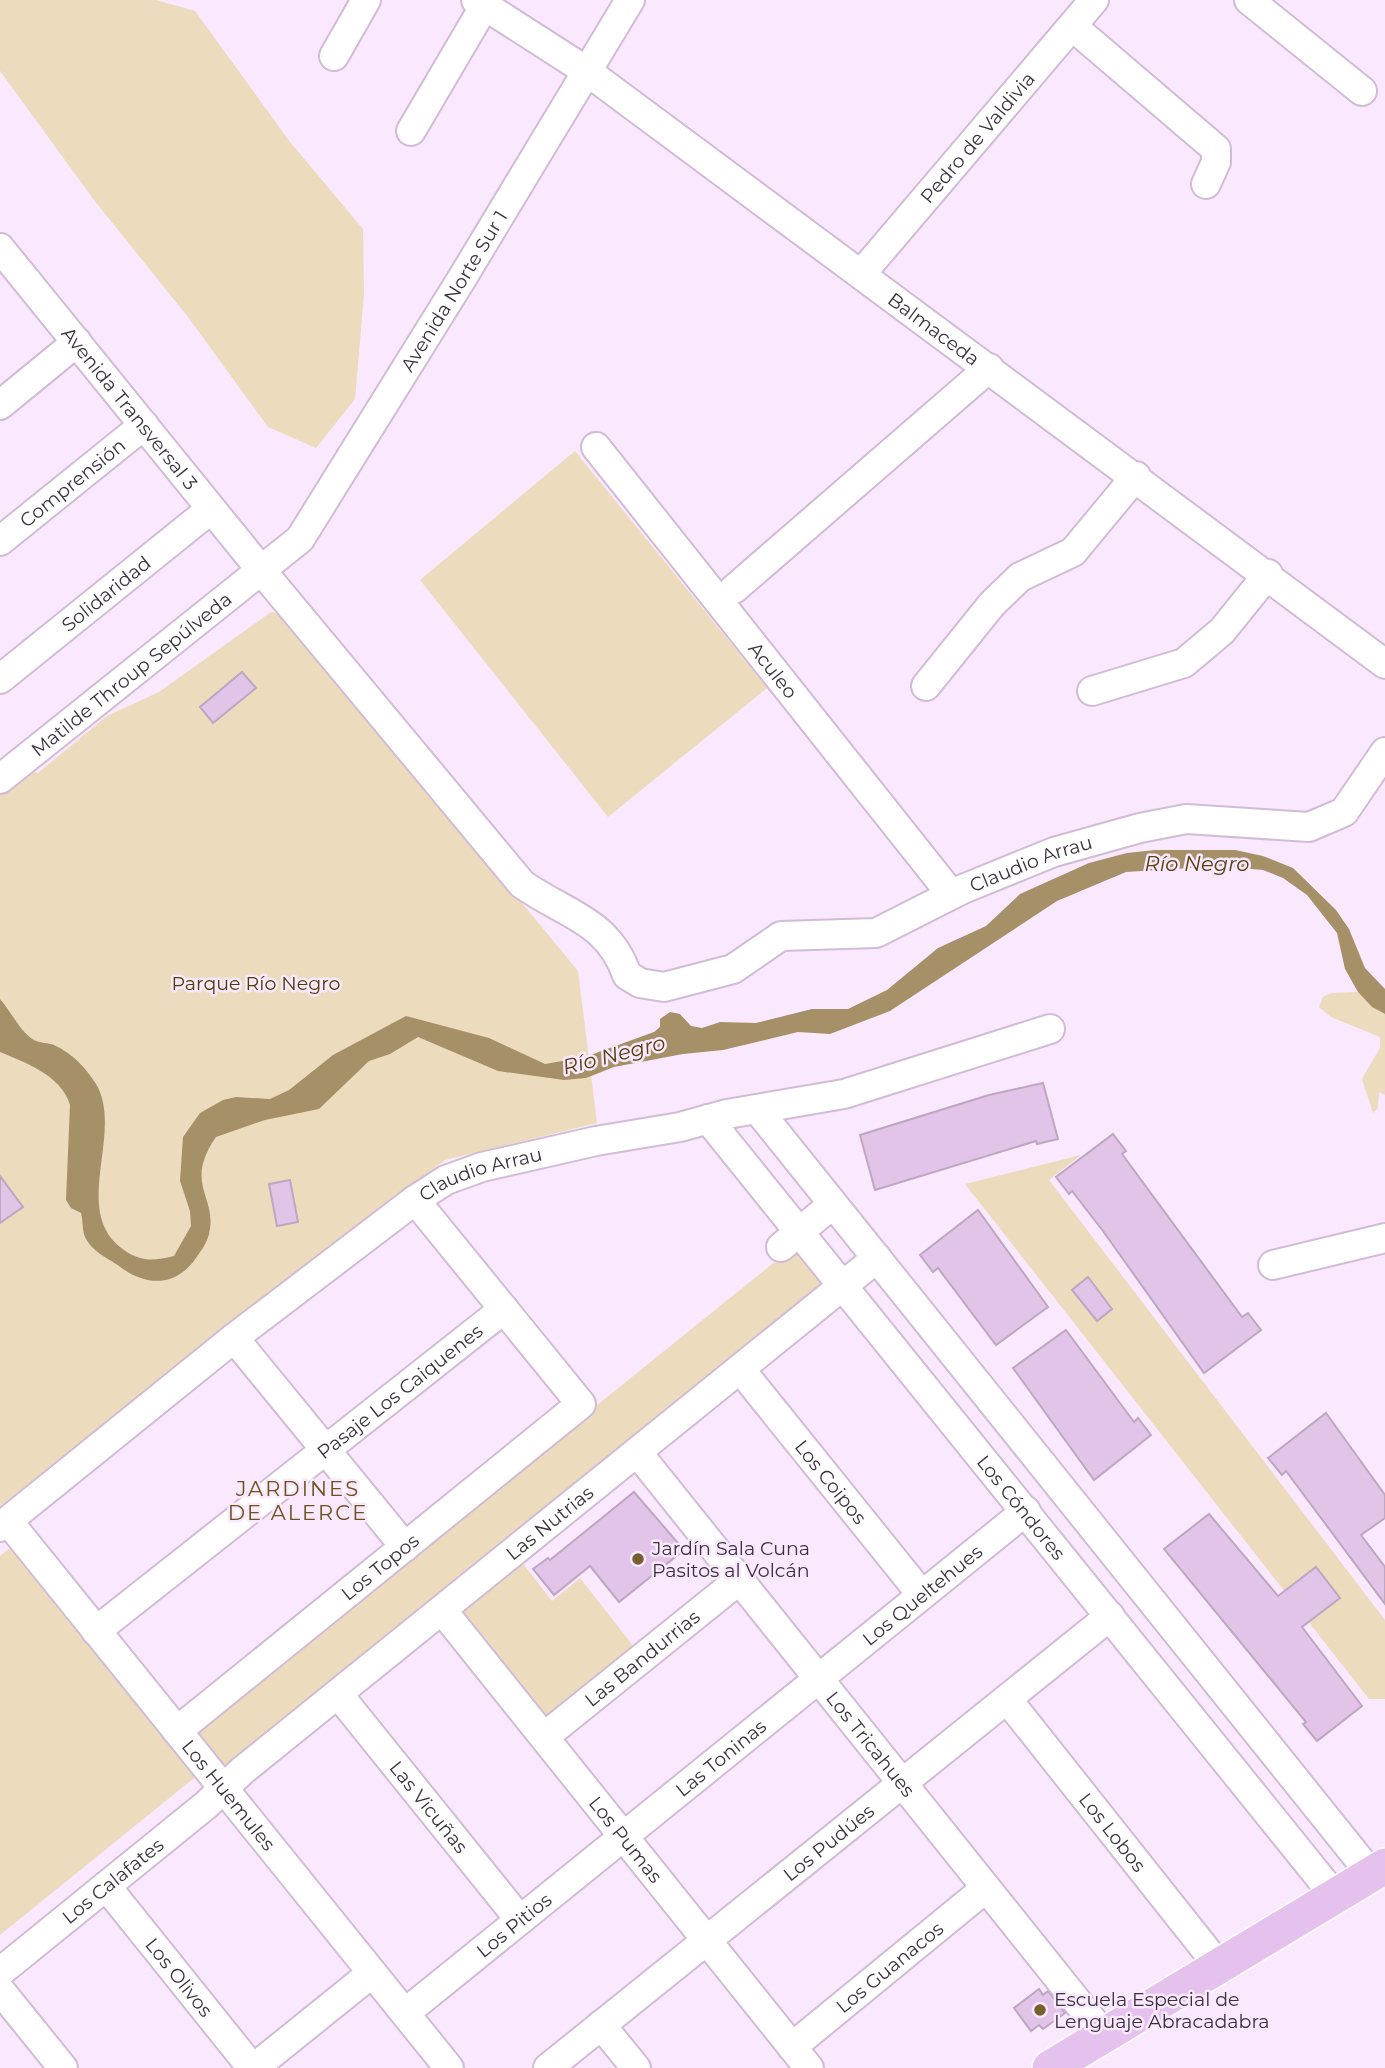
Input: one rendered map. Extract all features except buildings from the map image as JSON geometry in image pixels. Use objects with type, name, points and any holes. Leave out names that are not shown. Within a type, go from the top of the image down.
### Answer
[{"type":"main road","points":[[1050,2068],[1378,1870]]},
{"type":"street","points":[[334,56],[366,0]]},
{"type":"street","name":"Avenida Norte Sur 1","points":[[261,570],[300,539],[630,0]]},
{"type":"street","name":"Pedro de Valdivia","points":[[862,273],[1094,0]]},
{"type":"street","points":[[1250,0],[1362,91]]},
{"type":"street","points":[[411,131],[481,3]]},
{"type":"street","name":"Balmaceda","points":[[481,3],[588,72],[1268,574],[1385,664]]},
{"type":"street","points":[[1072,26],[1216,149],[1216,162],[1206,184]]},
{"type":"street","name":"Avenida Transversal 3","points":[[3,258],[77,342],[261,570],[522,884],[552,905],[603,932],[619,953],[627,975],[640,983],[664,987]]},
{"type":"street","points":[[0,405],[77,342]]},
{"type":"street","points":[[734,589],[989,368]]},
{"type":"street","name":"Comprensión","points":[[0,541],[144,425]]},
{"type":"street","name":"Aculeo","points":[[596,447],[951,894]]},
{"type":"street","points":[[926,686],[992,604],[1020,577],[1073,552],[1136,476]]},
{"type":"street","name":"Solidaridad","points":[[0,679],[211,509]]},
{"type":"street","name":"Matilde Throup Sepúlveda","points":[[0,779],[261,570]]},
{"type":"street","points":[[1092,691],[1184,663],[1222,631],[1268,574]]},
{"type":"street","name":"Claudio Arrau","points":[[664,987],[733,969],[781,936],[876,933],[951,894],[1054,852],[1163,823],[1185,819],[1309,827],[1328,821],[1344,812],[1385,752]]},
{"type":"street","name":"Claudio Arrau","points":[[4,1524],[234,1338],[415,1200],[446,1180],[482,1167],[596,1141],[844,1094],[1050,1028]]},
{"type":"street","points":[[757,1109],[1103,1540],[1378,1870]]},
{"type":"street","name":"Los Cóndores","points":[[708,1119],[790,1239],[844,1286],[1334,1895]]},
{"type":"street","points":[[415,1200],[504,1309]]},
{"type":"street","points":[[790,1239],[833,1204]]},
{"type":"street","points":[[1273,1265],[1385,1238]]},
{"type":"street","name":"Las Nutrias","points":[[224,1788],[877,1258]]},
{"type":"street","name":"Los Topos","points":[[177,1731],[581,1404],[504,1309]]},
{"type":"street","name":"Pasaje Los Caiquenes","points":[[96,1631],[504,1309]]},
{"type":"street","points":[[234,1338],[405,1547]]},
{"type":"street","name":"Los Coipos","points":[[740,1369],[922,1595]]},
{"type":"street","name":"Los Tricahues","points":[[637,1452],[1104,2035]]},
{"type":"street","name":"Los Queltehues","points":[[819,1679],[1026,1511]]},
{"type":"street","name":"Los Huemules","points":[[4,1524],[96,1631],[449,2068]]},
{"type":"street","points":[[1070,1566],[1103,1540]]},
{"type":"street","name":"Las Bandurrias","points":[[544,1737],[739,1580]]},
{"type":"street","name":"Los Pumas","points":[[442,1610],[800,2057]]},
{"type":"street","name":"Los Pudúes","points":[[548,2068],[1110,1616]]},
{"type":"street","name":"Las Toninas","points":[[624,1836],[819,1679]]},
{"type":"street","name":"Las Vicuñas","points":[[338,1694],[520,1920]]},
{"type":"street","name":"Los Lobos","points":[[1007,1699],[1218,1965]]},
{"type":"street","name":"Los Calafates","points":[[0,1972],[224,1788]]},
{"type":"street","name":"Los Pitios","points":[[405,2013],[624,1836]]},
{"type":"street","name":"Los Olivos","points":[[106,1886],[253,2068]]},
{"type":"street","name":"Los Guanacos","points":[[800,2057],[986,1888]]},
{"type":"street","points":[[253,2068],[372,1973]]},
{"type":"street","points":[[0,1990],[63,2068]]},
{"type":"street","points":[[601,2025],[636,2068]]},
{"type":"green space","points":[[0,0],[156,0],[195,11],[290,142],[363,229],[364,294],[355,399],[316,448],[268,427],[188,317],[94,200],[0,71]]},
{"type":"green space","points":[[575,451],[767,688],[608,817],[420,580]]},
{"type":"green space","name":"Parque Río Negro","points":[[271,612],[285,615],[578,971],[597,1123],[445,1160],[0,1506],[0,795],[29,772],[38,773],[107,716],[159,692]]},
{"type":"green space","points":[[1358,992],[1372,1007],[1385,1014],[1385,1095],[1379,1092],[1378,1108],[1373,1113],[1362,1079],[1380,1048],[1380,1037],[1331,1017],[1319,1007],[1323,997],[1331,993]]},
{"type":"green space","points":[[1081,1155],[1049,1180],[1385,1620],[1385,1699],[1369,1699],[965,1184]]},
{"type":"green space","points":[[796,1249],[825,1283],[230,1766],[219,1764],[198,1738],[202,1724],[787,1252]]},
{"type":"green space","points":[[14,1545],[199,1774],[0,1935],[0,1556]]},
{"type":"green space","points":[[521,1561],[552,1601],[580,1578],[638,1652],[547,1724],[461,1618],[461,1607]]},
{"type":"water","name":"Río Negro","points":[[1155,850],[1235,850],[1263,856],[1293,868],[1336,910],[1349,929],[1365,968],[1385,989],[1385,1014],[1372,1007],[1358,992],[1345,969],[1337,933],[1307,895],[1283,878],[1263,870],[1221,866],[1126,872],[1057,901],[890,1011],[830,1034],[798,1032],[723,1050],[683,1054],[614,1067],[586,1078],[564,1080],[498,1071],[418,1037],[390,1054],[369,1061],[319,1109],[265,1120],[216,1137],[202,1167],[211,1221],[207,1241],[188,1268],[170,1279],[160,1281],[129,1273],[98,1253],[86,1240],[81,1213],[71,1208],[66,1200],[70,1105],[51,1078],[0,1052],[0,999],[29,1036],[61,1049],[87,1072],[96,1084],[103,1104],[105,1125],[99,1194],[100,1215],[108,1234],[124,1250],[142,1258],[160,1259],[174,1256],[191,1226],[190,1211],[180,1181],[183,1137],[200,1113],[223,1100],[236,1097],[270,1099],[289,1090],[333,1055],[406,1016],[489,1038],[545,1064],[585,1057],[654,1032],[660,1027],[660,1019],[670,1012],[680,1014],[691,1026],[702,1028],[720,1022],[756,1023],[812,1009],[848,1009],[887,990],[938,948],[986,926],[1020,894],[1089,863],[1127,853]]},
{"type":"place","name":"Jardín Sala Cuna Pasitos al Volcán","points":[[638,1559]]},
{"type":"place","name":"Escuela Especial de Lenguaje Abracadabra","points":[[1040,2010]]},
{"type":"district","name":"JARDINES DE ALERCE","points":[[298,1501]]}]
